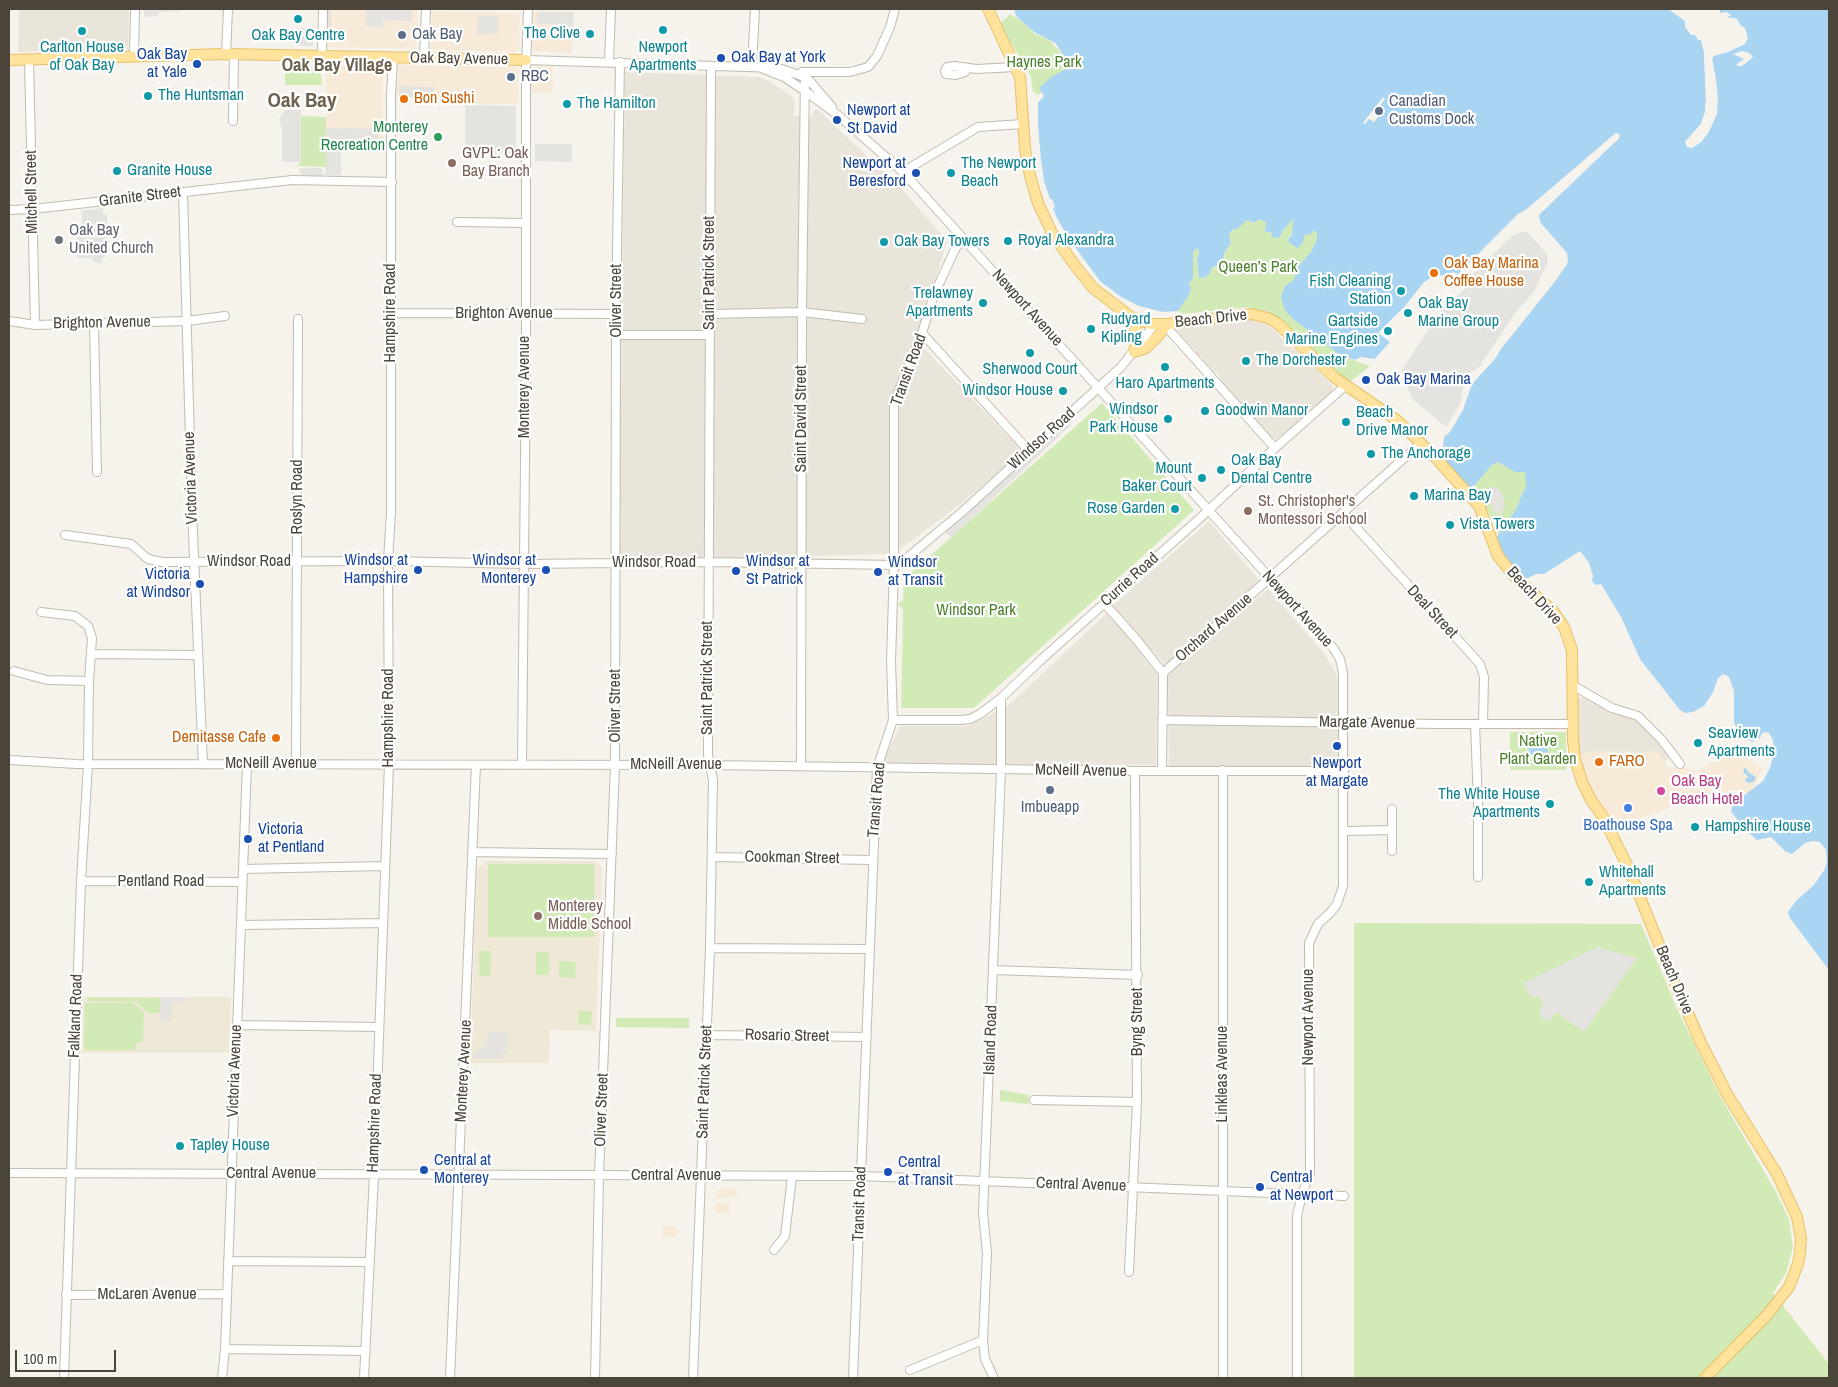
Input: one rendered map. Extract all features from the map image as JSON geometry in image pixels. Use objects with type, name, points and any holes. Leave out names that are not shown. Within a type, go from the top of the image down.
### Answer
[{"type":"main road","name":"Beach Drive","points":[[988,9],[1016,67],[1021,85],[1027,162],[1038,203],[1050,228],[1088,283],[1107,300],[1131,317],[1155,324],[1252,314],[1268,318],[1283,328],[1345,386],[1360,394],[1398,421],[1468,492],[1479,506],[1498,556],[1514,576],[1559,618],[1564,627],[1572,650],[1574,686],[1572,724],[1575,759],[1582,782],[1591,800],[1604,817],[1628,867],[1670,972],[1727,1094],[1777,1174],[1798,1218],[1801,1238],[1800,1254],[1789,1287],[1767,1314],[1705,1378]]},
{"type":"main road","name":"Oak Bay Avenue","points":[[9,60],[230,54],[526,60]]},
{"type":"main road","points":[[1131,317],[1138,335],[1134,352]]},
{"type":"main road","points":[[1134,352],[1146,348],[1167,324]]},
{"type":"street","points":[[134,56],[135,9]]},
{"type":"street","points":[[228,9],[233,121]]},
{"type":"street","points":[[322,56],[323,9]]},
{"type":"street","points":[[424,58],[426,9]]},
{"type":"street","name":"Monterey Avenue","points":[[522,765],[526,60],[528,9]]},
{"type":"street","points":[[609,62],[611,9]]},
{"type":"street","points":[[755,9],[756,67]]},
{"type":"street","name":"Oak Bay Avenue","points":[[526,60],[778,68],[805,76],[850,72],[868,67],[878,56],[895,9]]},
{"type":"street","name":"Hampshire Road","points":[[364,1378],[374,1175],[389,764],[388,560],[391,512],[391,96],[393,57]]},
{"type":"street","name":"Mitchell Street","points":[[29,60],[35,325]]},
{"type":"street","name":"Oliver Street","points":[[595,1378],[599,1176],[615,766],[617,563],[616,314],[620,62]]},
{"type":"street","name":"Saint Patrick Street","points":[[693,1378],[712,856],[713,780],[708,755],[712,66]]},
{"type":"street","name":"Newport Avenue","points":[[756,67],[784,77],[805,91],[839,116],[904,173],[1334,649],[1340,659],[1344,673],[1343,886],[1337,904],[1318,924],[1309,943],[1310,1173],[1302,1194],[1297,1216],[1297,1378]]},
{"type":"street","points":[[967,68],[1016,67]]},
{"type":"street","points":[[805,76],[839,116]]},
{"type":"street","name":"Saint David Street","points":[[801,766],[802,312],[805,76]]},
{"type":"street","points":[[904,173],[978,127],[1023,124]]},
{"type":"street","name":"Granite Street","points":[[9,210],[33,209],[292,180],[392,182]]},
{"type":"street","name":"Victoria Avenue","points":[[184,192],[197,655],[203,764]]},
{"type":"street","points":[[457,222],[526,223]]},
{"type":"street","name":"Transit Road","points":[[853,1378],[877,768],[893,720],[891,661],[894,565],[894,403],[948,262],[956,247],[965,240]]},
{"type":"street","points":[[710,314],[802,312],[862,319]]},
{"type":"street","name":"Brighton Avenue","points":[[391,313],[616,314]]},
{"type":"street","name":"Brighton Avenue","points":[[9,321],[35,325],[187,321],[225,316]]},
{"type":"street","name":"Roslyn Road","points":[[296,764],[298,319]]},
{"type":"street","points":[[94,323],[98,472]]},
{"type":"street","name":"Windsor Road","points":[[65,535],[131,544],[148,559],[162,562],[388,560],[524,564],[709,562],[894,565],[908,558],[1121,367],[1155,324]]},
{"type":"street","points":[[1167,324],[1275,448]]},
{"type":"street","points":[[922,333],[1029,451]]},
{"type":"street","points":[[617,335],[710,336]]},
{"type":"street","name":"Currie Road","points":[[893,720],[970,719],[980,714],[1001,698],[1042,658],[1345,386]]},
{"type":"street","name":"Orchard Avenue","points":[[1163,673],[1421,443]]},
{"type":"street","name":"Deal Street","points":[[1343,513],[1480,664],[1484,677],[1475,764],[1478,803],[1478,877]]},
{"type":"street","points":[[1104,603],[1163,673],[1162,771]]},
{"type":"street","name":"Falkland Road","points":[[41,612],[75,616],[88,626],[92,638],[89,681],[88,764],[81,881],[64,1378]]},
{"type":"street","points":[[92,654],[197,655]]},
{"type":"street","points":[[14,671],[47,680],[89,681]]},
{"type":"street","points":[[1574,686],[1612,708],[1638,716],[1662,740],[1680,764]]},
{"type":"street","name":"Island Road","points":[[994,1378],[985,1359],[983,1340],[987,1253],[984,1227],[1001,770],[1001,698]]},
{"type":"street","name":"Margate Avenue","points":[[1162,720],[1572,724]]},
{"type":"street","name":"McNeill Avenue","points":[[9,760],[88,764],[710,765],[1001,770],[1344,771]]},
{"type":"street","name":"Victoria Avenue","points":[[222,1378],[225,1349],[247,764]]},
{"type":"street","name":"Monterey Avenue","points":[[450,1378],[476,765]]},
{"type":"street","name":"Linkleas Avenue","points":[[1223,770],[1223,1378]]},
{"type":"street","name":"Byng Street","points":[[1129,1272],[1138,1102],[1135,771]]},
{"type":"street","points":[[1392,809],[1392,851]]},
{"type":"street","points":[[1344,831],[1392,830]]},
{"type":"street","points":[[472,852],[612,854]]},
{"type":"street","name":"Cookman Street","points":[[712,856],[872,860]]},
{"type":"street","points":[[243,869],[384,866]]},
{"type":"street","name":"Pentland Road","points":[[81,881],[242,882]]},
{"type":"street","points":[[241,925],[382,923]]},
{"type":"street","points":[[710,948],[870,949]]},
{"type":"street","points":[[993,970],[1138,975]]},
{"type":"street","points":[[237,1025],[379,1027]]},
{"type":"street","name":"Rosario Street","points":[[706,1034],[867,1036]]},
{"type":"street","points":[[1034,1100],[1138,1102]]},
{"type":"street","name":"Central Avenue","points":[[9,1173],[861,1176],[1344,1196]]},
{"type":"street","points":[[774,1250],[785,1236],[792,1176]]},
{"type":"street","points":[[228,1261],[370,1262]]},
{"type":"street","name":"McLaren Avenue","points":[[66,1296],[227,1294]]},
{"type":"street","points":[[910,1370],[983,1340]]},
{"type":"street","points":[[225,1349],[366,1351]]},
{"type":"shaded area","points":[[19,9],[129,9],[128,49],[18,52]]},
{"type":"shaded area","points":[[144,9],[180,9],[180,11],[158,12],[158,16],[144,17]]},
{"type":"shaded area","points":[[327,9],[331,9],[331,36],[326,38]]},
{"type":"shaded area","points":[[330,9],[417,9],[416,49],[325,47]]},
{"type":"shaded area","points":[[366,9],[412,9],[411,21],[382,20],[383,27],[366,27]]},
{"type":"shaded area","points":[[434,11],[515,13],[520,16],[519,50],[517,52],[433,50],[431,48],[432,13]]},
{"type":"shaded area","points":[[532,11],[574,12],[572,53],[532,51]]},
{"type":"shaded area","points":[[537,12],[573,12],[573,28],[557,27],[557,24],[537,23]]},
{"type":"shaded area","points":[[478,16],[498,16],[498,33],[477,35]]},
{"type":"shaded area","points":[[296,28],[313,28],[313,46],[299,46],[299,43],[296,43]]},
{"type":"shaded area","points":[[326,63],[383,66],[386,70],[383,75],[384,144],[326,143]]},
{"type":"shaded area","points":[[396,65],[517,67],[520,69],[518,99],[520,104],[472,104],[472,98],[396,97]]},
{"type":"shaded area","points":[[552,65],[552,93],[531,93],[531,67],[549,67]]},
{"type":"shaded area","points":[[625,72],[759,77],[771,82],[795,99],[794,116],[812,117],[813,111],[817,109],[899,186],[947,241],[917,341],[1023,452],[958,506],[893,554],[618,560]]},
{"type":"shaded area","points":[[399,86],[434,87],[434,98],[399,97]]},
{"type":"shaded area","points":[[465,105],[516,106],[516,154],[472,153],[465,143]]},
{"type":"shaded area","points":[[285,110],[301,110],[301,162],[282,162],[282,129],[279,119]]},
{"type":"shaded area","points":[[326,128],[378,129],[378,144],[326,143]]},
{"type":"shaded area","points":[[535,144],[572,144],[572,162],[535,161]]},
{"type":"shaded area","points":[[326,146],[341,146],[341,175],[326,175]]},
{"type":"shaded area","points":[[299,168],[321,168],[324,176],[302,176]]},
{"type":"shaded area","points":[[103,208],[103,214],[107,215],[107,226],[101,236],[104,234],[107,237],[108,254],[102,259],[102,263],[96,263],[92,258],[77,258],[77,228],[82,228],[82,211]]},
{"type":"shaded area","points":[[1523,231],[1528,233],[1547,254],[1548,262],[1533,293],[1516,312],[1479,367],[1465,377],[1460,404],[1446,427],[1412,399],[1401,371],[1445,304],[1466,288],[1466,281],[1511,237]]},
{"type":"shaded area","points":[[1245,319],[1258,321],[1275,329],[1279,336],[1301,354],[1333,386],[1331,392],[1275,439],[1268,436],[1218,380],[1220,376],[1217,372],[1214,372],[1201,357],[1197,356],[1196,351],[1183,337],[1179,336],[1175,329],[1218,322],[1224,324],[1240,323]]},
{"type":"shaded area","points":[[1067,420],[1071,425],[951,538],[944,530]]},
{"type":"shaded area","points":[[1493,486],[1500,490],[1504,498],[1504,507],[1501,514],[1494,513],[1488,499],[1486,490]]},
{"type":"shaded area","points":[[1209,521],[1259,580],[1166,666],[1112,606]]},
{"type":"shaded area","points":[[1268,589],[1324,653],[1337,675],[1337,767],[1335,770],[1169,766],[1168,673]]},
{"type":"shaded area","points":[[1107,613],[1157,675],[1156,765],[882,764],[900,726],[969,726],[1010,704]]},
{"type":"shaded area","points":[[1584,697],[1611,712],[1630,715],[1636,719],[1666,752],[1668,759],[1665,761],[1657,752],[1593,751],[1579,755],[1577,701],[1579,698]]},
{"type":"shaded area","name":"Oak Bay Beach Hotel","points":[[1593,751],[1657,752],[1665,761],[1667,767],[1675,767],[1678,770],[1685,767],[1696,771],[1734,753],[1746,756],[1749,761],[1763,769],[1749,794],[1730,789],[1728,792],[1703,796],[1614,828],[1587,783],[1579,755]]},
{"type":"shaded area","name":"Monterey Middle School","points":[[486,861],[596,861],[602,867],[596,1031],[550,1030],[549,1063],[470,1063],[477,869]]},
{"type":"shaded area","points":[[1597,947],[1637,958],[1584,1032],[1556,1012],[1550,1021],[1539,1017],[1542,1005],[1539,996],[1531,997],[1523,983]]},
{"type":"shaded area","points":[[83,997],[231,997],[229,1053],[81,1053]]},
{"type":"shaded area","points":[[161,997],[186,997],[185,1002],[172,1002],[171,1022],[160,1021]]},
{"type":"shaded area","points":[[487,1032],[507,1032],[507,1054],[501,1054],[501,1059],[475,1059],[475,1053],[487,1045]]},
{"type":"shaded area","points":[[717,1189],[737,1189],[737,1197],[717,1198]]},
{"type":"shaded area","points":[[715,1203],[730,1203],[730,1213],[715,1213]]},
{"type":"shaded area","points":[[663,1226],[677,1226],[677,1237],[662,1237]]},
{"type":"green space","name":"Haynes Park","points":[[1010,14],[1024,23],[1035,34],[1049,40],[1063,55],[1064,73],[1047,85],[1039,95],[1033,92],[1031,77],[1000,24]]},
{"type":"green space","points":[[285,67],[313,68],[315,72],[321,73],[322,85],[285,85]]},
{"type":"green space","points":[[301,116],[326,117],[326,167],[296,166],[301,162]]},
{"type":"green space","name":"Queen’s Park","points":[[1294,218],[1292,234],[1288,237],[1302,244],[1304,235],[1311,234],[1313,231],[1317,232],[1317,239],[1311,252],[1295,270],[1297,272],[1293,319],[1340,355],[1370,366],[1348,383],[1270,312],[1248,307],[1182,314],[1178,311],[1191,289],[1189,284],[1195,250],[1198,248],[1199,278],[1212,267],[1218,268],[1224,261],[1225,251],[1231,243],[1229,235],[1233,229],[1247,220],[1254,223],[1259,219],[1266,222],[1271,231],[1280,237],[1283,230]]},
{"type":"green space","name":"Windsor Park","points":[[1102,403],[1194,510],[974,708],[901,708],[903,610],[898,604],[903,600],[904,579]]},
{"type":"green space","points":[[1498,462],[1515,472],[1525,472],[1526,487],[1517,509],[1498,535],[1495,524],[1475,489],[1475,485],[1492,465]]},
{"type":"green space","name":"Native Plant Garden","points":[[1510,732],[1566,732],[1566,770],[1510,770]]},
{"type":"green space","points":[[488,864],[594,864],[594,937],[488,937]]},
{"type":"green space","points":[[1354,923],[1641,924],[1678,1011],[1720,1096],[1776,1192],[1789,1219],[1793,1247],[1786,1273],[1773,1293],[1829,1364],[1829,1378],[1354,1378]]},
{"type":"green space","points":[[479,951],[491,951],[490,976],[479,976]]},
{"type":"green space","points":[[536,952],[549,952],[549,975],[536,975]]},
{"type":"green space","points":[[559,961],[576,962],[575,978],[559,977]]},
{"type":"green space","points":[[88,997],[160,998],[160,1013],[148,1013],[138,1003],[134,1002],[88,1001]]},
{"type":"green space","points":[[85,1003],[133,1003],[138,1006],[144,1013],[143,1041],[136,1044],[135,1050],[84,1050]]},
{"type":"green space","points":[[578,1011],[592,1011],[591,1025],[578,1024]]},
{"type":"green space","points":[[616,1018],[689,1018],[689,1028],[616,1027]]},
{"type":"green space","points":[[1000,1090],[1029,1095],[1028,1104],[1000,1101]]},
{"type":"water","points":[[1014,9],[1668,9],[1685,21],[1685,27],[1691,35],[1695,35],[1698,40],[1701,40],[1704,53],[1705,112],[1701,124],[1685,142],[1692,148],[1701,142],[1708,133],[1717,114],[1716,80],[1712,59],[1714,56],[1745,44],[1748,38],[1745,28],[1741,26],[1737,19],[1727,17],[1731,15],[1726,12],[1720,13],[1720,9],[1829,9],[1829,970],[1790,918],[1788,912],[1796,901],[1814,885],[1825,869],[1827,860],[1826,850],[1820,842],[1813,841],[1805,843],[1792,854],[1786,852],[1771,837],[1757,840],[1743,828],[1731,811],[1733,804],[1763,781],[1770,768],[1774,753],[1773,740],[1769,733],[1763,732],[1759,739],[1752,742],[1740,736],[1734,722],[1734,691],[1729,677],[1723,674],[1718,678],[1713,692],[1704,706],[1693,712],[1685,713],[1680,710],[1640,659],[1621,617],[1601,584],[1596,585],[1592,581],[1593,576],[1589,563],[1580,551],[1544,574],[1536,574],[1526,579],[1505,556],[1496,538],[1517,508],[1526,487],[1525,472],[1515,472],[1498,462],[1492,465],[1475,485],[1470,488],[1442,456],[1444,437],[1450,432],[1463,410],[1472,384],[1495,359],[1568,263],[1567,253],[1540,222],[1539,215],[1619,138],[1619,135],[1616,133],[1527,209],[1518,214],[1458,274],[1453,272],[1447,275],[1434,276],[1424,282],[1405,306],[1378,333],[1390,342],[1375,359],[1361,357],[1355,360],[1340,355],[1293,319],[1285,310],[1281,298],[1282,293],[1286,285],[1293,281],[1297,272],[1295,270],[1311,252],[1317,239],[1317,232],[1313,231],[1311,234],[1305,235],[1302,244],[1298,248],[1290,244],[1288,240],[1292,234],[1293,219],[1283,230],[1280,237],[1276,238],[1272,237],[1271,232],[1265,232],[1266,222],[1259,219],[1254,223],[1247,220],[1237,229],[1233,229],[1229,235],[1231,243],[1225,251],[1222,266],[1212,267],[1206,277],[1199,278],[1198,248],[1195,250],[1193,253],[1193,278],[1189,284],[1191,289],[1178,311],[1163,312],[1139,306],[1121,297],[1100,281],[1067,236],[1056,216],[1053,208],[1055,207],[1044,181],[1038,125],[1038,103],[1044,96],[1040,87],[1050,78],[1064,70],[1067,60],[1055,43],[1034,32],[1016,16]],"holes":[[[1742,51],[1749,53],[1753,57],[1742,66],[1737,66],[1744,59],[1733,54]]]},
{"type":"water","points":[[1537,742],[1547,744],[1547,751],[1539,755],[1531,755],[1528,751],[1529,748]]},
{"type":"water","points":[[1744,768],[1756,777],[1754,782],[1749,783],[1745,781],[1749,777],[1743,772]]},
{"type":"pier","points":[[1704,53],[1707,55],[1709,99],[1707,112],[1703,125],[1688,140],[1689,144],[1692,145],[1700,140],[1715,114],[1710,58],[1712,59],[1716,80],[1717,114],[1708,133],[1701,142],[1692,148],[1687,147],[1685,142],[1701,124],[1705,112]]},
{"type":"pier","points":[[1383,97],[1385,99],[1378,108],[1382,112],[1374,122],[1369,119],[1365,124],[1363,123]]},
{"type":"pier","points":[[1616,133],[1620,135],[1619,138],[1539,214],[1537,213],[1617,136],[1529,210],[1527,209]]},
{"type":"waterway","points":[[1545,757],[1547,751]]},
{"type":"place","name":"Oak Bay Centre","points":[[298,19]]},
{"type":"place","name":"Newport Apartments","points":[[663,30]]},
{"type":"place","name":"Carlton House of Oak Bay","points":[[82,31]]},
{"type":"place","name":"The Clive","points":[[590,34]]},
{"type":"place","name":"Oak Bay","points":[[402,35]]},
{"type":"place","name":"Oak Bay at York","points":[[721,58]]},
{"type":"place","name":"Oak Bay at Yale","points":[[197,64]]},
{"type":"place","name":"RBC","points":[[511,77]]},
{"type":"place","name":"The Huntsman","points":[[148,96]]},
{"type":"place","name":"Bon Sushi","points":[[404,99]]},
{"type":"place","name":"The Hamilton","points":[[567,104]]},
{"type":"place","name":"Canadian Customs Dock","points":[[1379,111]]},
{"type":"place","name":"Newport at St David","points":[[837,120]]},
{"type":"place","name":"Monterey Recreation Centre","points":[[438,137]]},
{"type":"place","name":"GVPL: Oak Bay Branch","points":[[452,163]]},
{"type":"place","name":"Granite House","points":[[117,171]]},
{"type":"place","name":"Newport at Beresford","points":[[916,173]]},
{"type":"place","name":"The Newport Beach","points":[[951,173]]},
{"type":"place","name":"Oak Bay United Church","points":[[59,240]]},
{"type":"place","name":"Royal Alexandra","points":[[1008,241]]},
{"type":"place","name":"Oak Bay Towers","points":[[884,242]]},
{"type":"place","name":"Oak Bay Marina Coffee House","points":[[1434,273]]},
{"type":"place","name":"Fish Cleaning Station","points":[[1401,291]]},
{"type":"place","name":"Trelawney Apartments","points":[[983,303]]},
{"type":"place","name":"Oak Bay Marine Group","points":[[1408,313]]},
{"type":"place","name":"Rudyard Kipling","points":[[1091,329]]},
{"type":"place","name":"Gartside Marine Engines","points":[[1388,331]]},
{"type":"place","name":"Sherwood Court","points":[[1030,353]]},
{"type":"place","name":"The Dorchester","points":[[1246,361]]},
{"type":"place","name":"Haro Apartments","points":[[1165,367]]},
{"type":"place","name":"Oak Bay Marina","points":[[1366,380]]},
{"type":"place","name":"Windsor House","points":[[1063,391]]},
{"type":"place","name":"Goodwin Manor","points":[[1205,411]]},
{"type":"place","name":"Windsor Park House","points":[[1168,419]]},
{"type":"place","name":"Beach Drive Manor","points":[[1346,422]]},
{"type":"place","name":"The Anchorage","points":[[1371,454]]},
{"type":"place","name":"Oak Bay Dental Centre","points":[[1221,470]]},
{"type":"place","name":"Mount Baker Court","points":[[1202,478]]},
{"type":"place","name":"Marina Bay","points":[[1414,496]]},
{"type":"place","name":"Rose Garden","points":[[1175,509]]},
{"type":"place","name":"St. Christopher's Montessori School","points":[[1248,511]]},
{"type":"place","name":"Vista Towers","points":[[1450,525]]},
{"type":"place","name":"Windsor at Hampshire","points":[[418,570]]},
{"type":"place","name":"Windsor at Monterey","points":[[546,570]]},
{"type":"place","name":"Windsor at St Patrick","points":[[736,571]]},
{"type":"place","name":"Windsor at Transit","points":[[878,572]]},
{"type":"place","name":"Victoria at Windsor","points":[[200,584]]},
{"type":"place","name":"Demitasse Cafe","points":[[276,738]]},
{"type":"place","name":"Seaview Apartments","points":[[1698,743]]},
{"type":"place","name":"Newport at Margate","points":[[1337,746]]},
{"type":"place","name":"FARO","points":[[1599,762]]},
{"type":"place","name":"Imbueapp","points":[[1050,790]]},
{"type":"place","name":"Oak Bay Beach Hotel","points":[[1661,791]]},
{"type":"place","name":"The White House Apartments","points":[[1550,804]]},
{"type":"place","name":"Boathouse Spa","points":[[1628,808]]},
{"type":"place","name":"Hampshire House","points":[[1695,827]]},
{"type":"place","name":"Victoria at Pentland","points":[[248,839]]},
{"type":"place","name":"Whitehall Apartments","points":[[1589,882]]},
{"type":"place","name":"Monterey Middle School","points":[[538,916]]},
{"type":"place","name":"Tapley House","points":[[180,1146]]},
{"type":"place","name":"Central at Monterey","points":[[424,1170]]},
{"type":"place","name":"Central at Transit","points":[[888,1172]]},
{"type":"place","name":"Central at Newport","points":[[1260,1187]]},
{"type":"district","name":"Oak Bay Village","points":[[337,66]]},
{"type":"district","name":"Oak Bay","points":[[302,101]]}]
